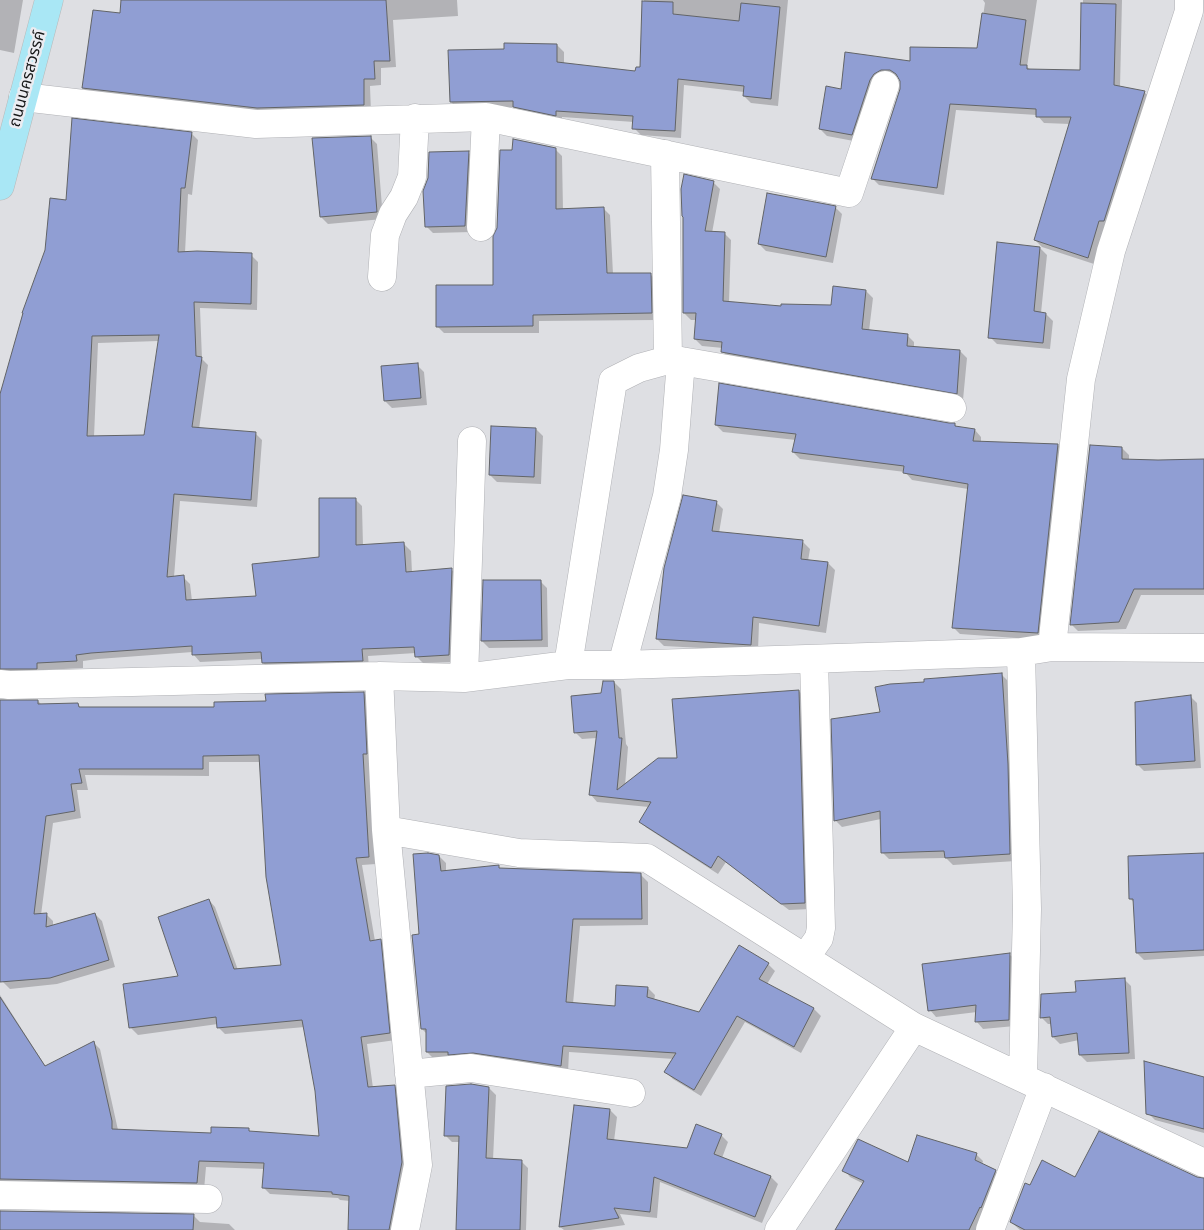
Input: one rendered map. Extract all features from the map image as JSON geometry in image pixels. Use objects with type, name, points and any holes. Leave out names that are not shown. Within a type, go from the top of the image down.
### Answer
[{"type":"main road","name":"ถนนนครสวรรค์","points":[[0,186],[7,133],[23,97],[49,0]]},
{"type":"street","points":[[1052,647],[1081,379],[1111,251],[1189,11],[1189,0]]},
{"type":"street","points":[[23,97],[256,124],[486,117],[849,193],[885,85]]},
{"type":"street","points":[[481,226],[486,117]]},
{"type":"street","points":[[382,277],[384,235],[412,177],[415,118]]},
{"type":"street","points":[[622,665],[667,496],[674,450],[674,360],[665,154]]},
{"type":"street","points":[[568,665],[613,381],[639,368],[674,360],[952,408]]},
{"type":"street","points":[[464,678],[472,441]]},
{"type":"street","points":[[0,684],[9,686],[379,676],[464,678],[568,665],[622,665],[1021,652],[1052,647],[1204,648]]},
{"type":"street","points":[[990,1230],[1033,1082],[1021,652]]},
{"type":"street","points":[[805,958],[819,938],[821,928],[814,659]]},
{"type":"street","points":[[379,676],[386,830],[418,1165],[405,1230]]},
{"type":"street","points":[[386,830],[519,853],[647,858],[914,1027],[1204,1163]]},
{"type":"street","points":[[779,1230],[914,1027]]},
{"type":"street","points":[[409,1074],[471,1068],[631,1093]]},
{"type":"street","points":[[0,1195],[208,1199]]},
{"type":"building","points":[[121,0],[386,0],[390,61],[374,61],[375,79],[364,79],[364,105],[257,108],[82,88],[93,10],[120,13]]},
{"type":"building","points":[[642,1],[673,2],[673,14],[739,21],[741,3],[780,7],[771,99],[743,96],[744,86],[678,79],[675,131],[632,129],[633,116],[556,111],[556,116],[513,107],[513,101],[450,102],[448,50],[504,49],[504,43],[557,44],[557,62],[635,71],[636,67],[640,67]]},
{"type":"building","points":[[1081,3],[1116,4],[1114,85],[1145,91],[1104,221],[1099,221],[1088,258],[1034,240],[1071,117],[1036,117],[1036,109],[950,104],[937,188],[871,179],[900,89],[900,81],[896,74],[890,70],[881,70],[874,74],[870,80],[852,135],[819,129],[826,86],[841,89],[845,52],[910,61],[910,47],[977,48],[982,13],[1026,20],[1020,65],[1027,65],[1027,69],[1080,70]]},
{"type":"building","points":[[72,118],[192,132],[185,188],[181,188],[178,252],[252,253],[251,304],[194,302],[196,356],[202,357],[192,427],[256,432],[251,500],[174,494],[167,577],[184,575],[186,600],[256,596],[252,564],[319,557],[319,498],[356,498],[356,545],[404,542],[406,572],[452,568],[449,655],[415,657],[414,647],[362,649],[363,661],[262,663],[261,652],[192,655],[192,646],[91,653],[76,655],[77,661],[37,663],[37,669],[0,669],[0,394],[22,313],[45,250],[50,198],[66,200]],"holes":[[[159,335],[144,435],[87,436],[92,336]]]},
{"type":"building","points":[[371,136],[377,212],[320,217],[312,138]]},
{"type":"building","points":[[513,139],[556,148],[556,209],[604,207],[607,273],[651,273],[652,313],[533,315],[533,326],[436,327],[436,285],[493,285],[493,236],[497,228],[500,150],[512,150]]},
{"type":"building","points":[[469,151],[465,226],[425,227],[423,191],[428,178],[429,152]]},
{"type":"building","points":[[684,174],[714,181],[705,231],[725,232],[723,301],[781,306],[781,304],[831,305],[833,286],[866,290],[862,329],[908,334],[907,346],[960,350],[957,394],[721,352],[722,342],[694,339],[696,313],[683,313],[683,217],[681,189]]},
{"type":"building","points":[[767,193],[836,206],[826,257],[758,244]]},
{"type":"building","points":[[997,242],[1040,247],[1034,311],[1046,313],[1043,343],[988,338]]},
{"type":"building","points":[[418,363],[421,398],[384,401],[381,366]]},
{"type":"building","points":[[719,383],[955,423],[955,426],[975,429],[973,441],[1058,444],[1038,633],[952,628],[968,484],[903,473],[904,466],[792,452],[796,434],[715,425]]},
{"type":"building","points":[[491,426],[536,428],[534,477],[489,475]]},
{"type":"building","points":[[1090,445],[1122,447],[1122,459],[1204,459],[1204,589],[1134,589],[1119,622],[1070,625]]},
{"type":"building","points":[[683,495],[717,501],[712,531],[803,540],[801,559],[828,562],[819,626],[753,617],[751,645],[656,639],[664,568]]},
{"type":"building","points":[[483,580],[541,580],[542,640],[481,641]]},
{"type":"building","points":[[1002,673],[1008,764],[1010,854],[945,858],[944,851],[881,853],[880,811],[834,821],[831,719],[880,712],[875,687],[924,682],[924,679]]},
{"type":"building","points":[[603,681],[614,681],[619,738],[622,738],[617,790],[658,758],[677,758],[672,699],[799,690],[805,903],[781,904],[718,856],[711,868],[639,822],[651,802],[589,795],[597,731],[574,733],[571,696],[601,693]]},
{"type":"building","points":[[364,692],[367,754],[363,754],[369,857],[356,858],[370,941],[381,939],[390,1033],[361,1037],[368,1087],[395,1085],[402,1162],[389,1230],[348,1230],[349,1196],[332,1194],[332,1192],[262,1188],[264,1163],[199,1161],[197,1183],[0,1179],[0,997],[45,1066],[94,1041],[112,1121],[112,1129],[211,1133],[211,1127],[249,1128],[249,1131],[319,1136],[315,1091],[302,1020],[217,1028],[216,1017],[129,1028],[123,984],[178,976],[158,917],[209,899],[234,969],[281,965],[266,877],[259,755],[203,756],[203,769],[79,769],[82,783],[71,784],[75,811],[46,816],[34,914],[47,913],[46,927],[95,913],[109,960],[50,978],[0,982],[0,700],[38,700],[38,704],[78,703],[79,707],[214,707],[214,702],[266,701],[265,694]]},
{"type":"building","points":[[1191,695],[1195,761],[1136,765],[1135,702]]},
{"type":"building","points":[[428,853],[439,855],[441,871],[499,865],[499,868],[641,873],[642,919],[573,919],[566,1002],[615,1006],[616,985],[648,987],[647,997],[699,1012],[739,945],[769,963],[759,979],[814,1008],[794,1047],[737,1016],[694,1090],[664,1072],[676,1053],[563,1046],[561,1066],[473,1053],[448,1055],[448,1052],[426,1052],[426,1029],[421,1029],[412,935],[419,934],[413,854]]},
{"type":"building","points":[[1204,853],[1204,950],[1136,953],[1133,899],[1129,899],[1128,856]]},
{"type":"building","points":[[1010,953],[1009,1020],[975,1022],[976,1005],[928,1011],[922,964]]},
{"type":"building","points":[[1125,978],[1129,1053],[1079,1055],[1077,1033],[1052,1037],[1050,1017],[1040,1018],[1041,994],[1076,992],[1075,981]]},
{"type":"building","points":[[1144,1061],[1204,1077],[1204,1129],[1146,1114]]},
{"type":"building","points":[[471,1084],[489,1087],[486,1158],[522,1160],[520,1230],[456,1230],[459,1136],[444,1136],[446,1086]]},
{"type":"building","points":[[574,1105],[610,1109],[607,1139],[687,1148],[696,1124],[722,1134],[714,1154],[771,1176],[755,1217],[654,1177],[650,1212],[614,1208],[619,1218],[559,1227]]},
{"type":"building","points":[[1099,1131],[1197,1177],[1204,1178],[1204,1230],[1025,1230],[1010,1222],[1025,1183],[1030,1185],[1042,1160],[1075,1177]]},
{"type":"building","points":[[917,1135],[977,1153],[975,1160],[996,1170],[981,1208],[969,1230],[835,1230],[864,1181],[842,1171],[858,1139],[908,1162]]},
{"type":"building","points":[[0,1211],[194,1214],[193,1230],[0,1230]]}]
